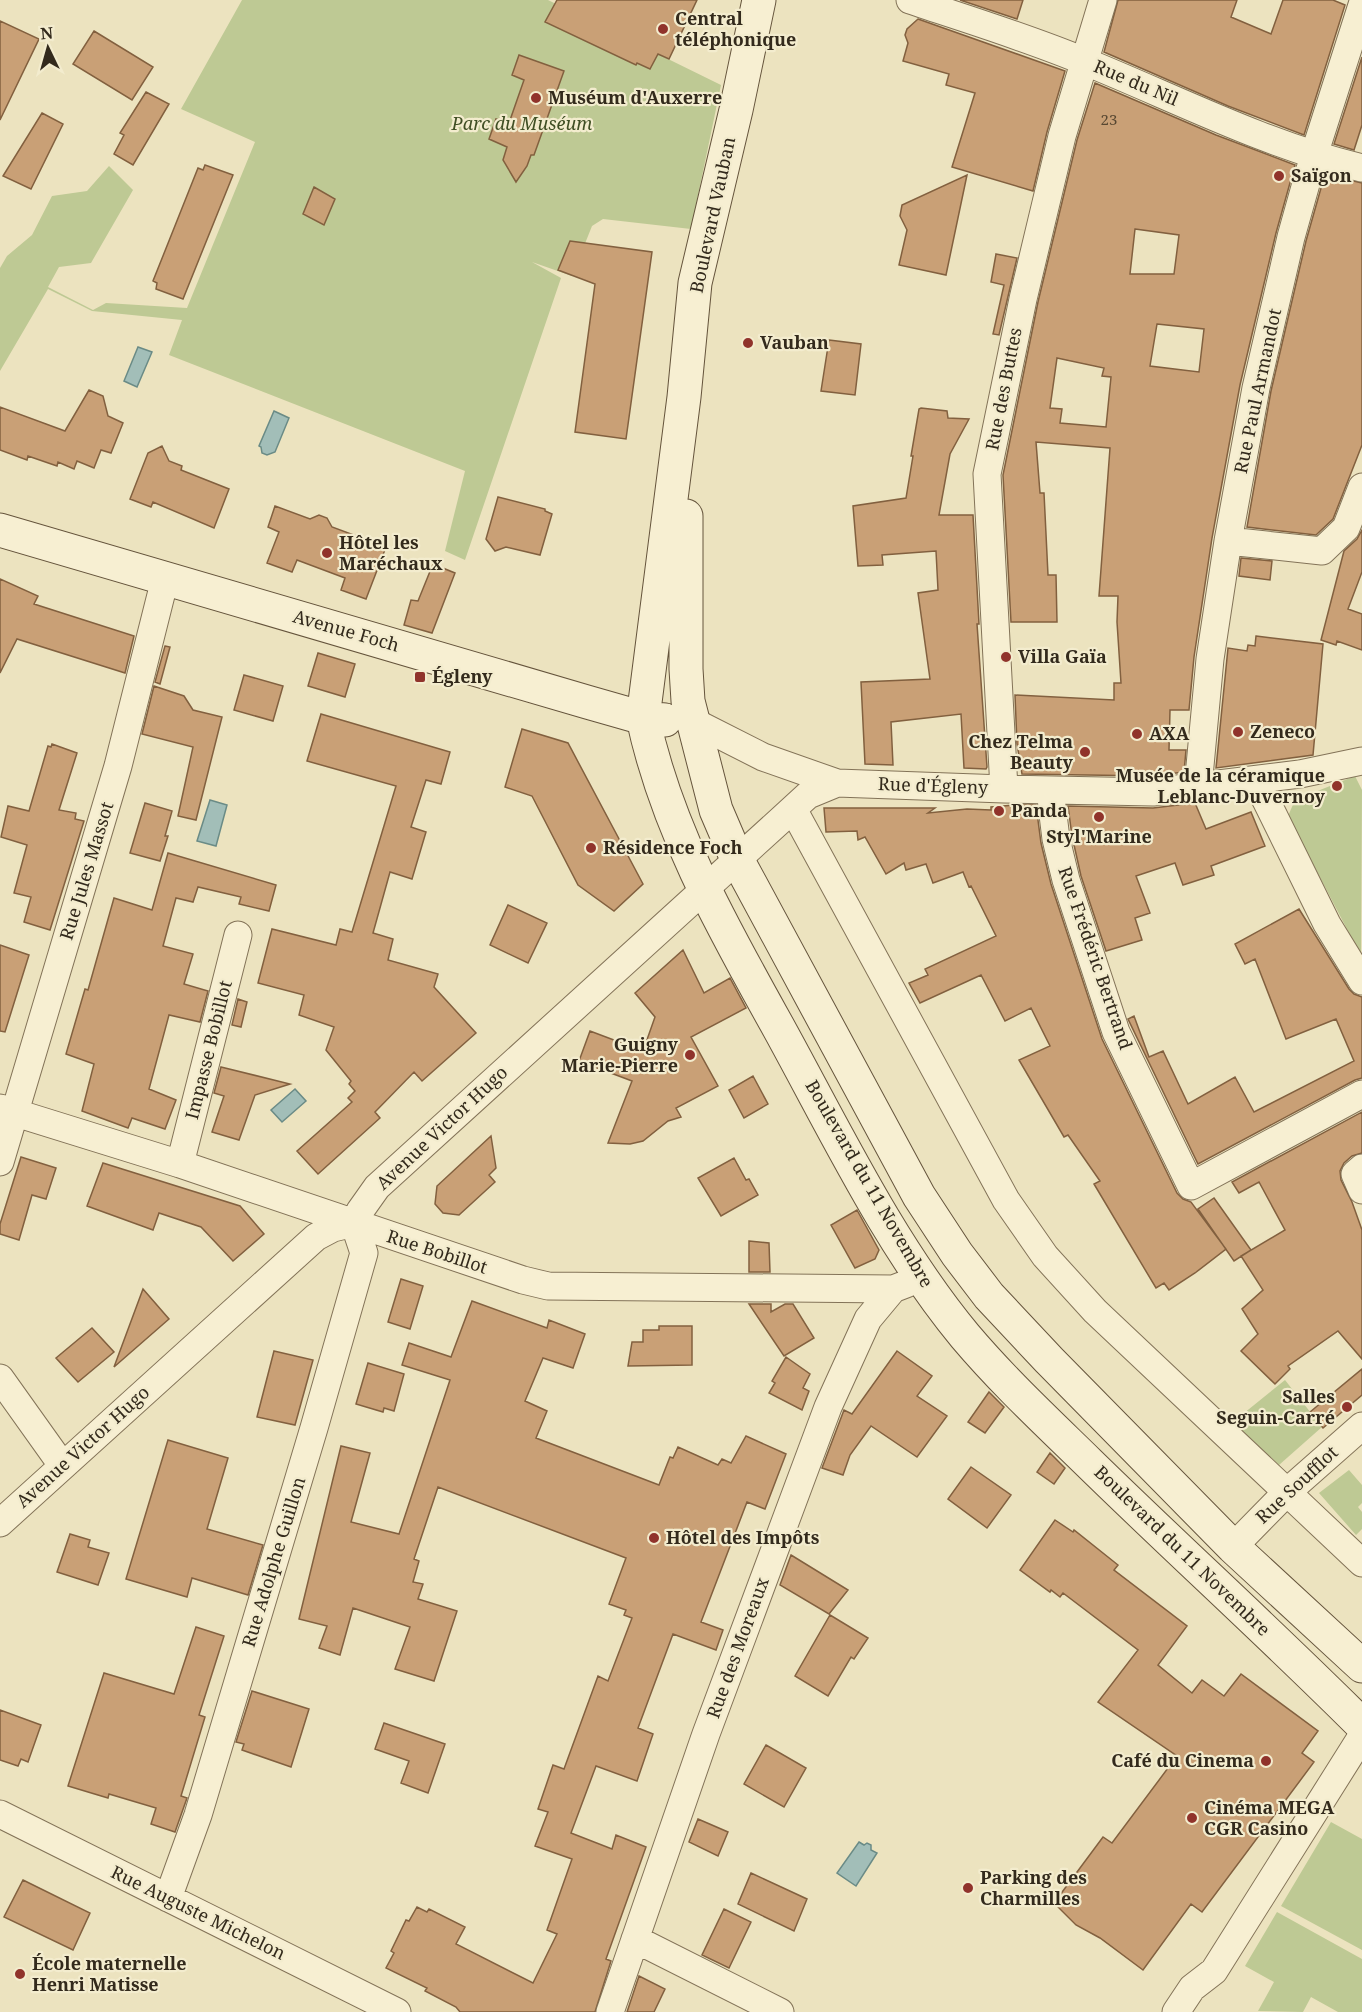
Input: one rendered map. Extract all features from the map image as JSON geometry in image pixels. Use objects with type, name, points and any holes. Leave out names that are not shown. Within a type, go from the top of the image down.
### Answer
[{"type":"main road","name":"Boulevard Vauban","points":[[643,718],[684,397],[696,283],[759,0]]},
{"type":"main road","name":"Boulevard Vauban","points":[[684,397],[686,669]]},
{"type":"main road","name":"Avenue Foch","points":[[0,530],[643,718],[694,722]]},
{"type":"main road","name":"Boulevard du 11 Novembre","points":[[686,669],[688,701],[716,810],[737,859],[919,1196],[957,1254],[989,1296],[1049,1360],[1233,1547],[1362,1666]]},
{"type":"main road","name":"Boulevard du 11 Novembre","points":[[643,718],[652,759],[681,841],[765,1004],[875,1202],[907,1283],[966,1336],[1010,1385],[1362,1725]]},
{"type":"main road","points":[[1206,1575],[1233,1547]]},
{"type":"street","name":"Rue du Nil","points":[[910,0],[1083,60],[1257,134],[1314,155],[1362,168]]},
{"type":"street","name":"Rue des Buttes","points":[[1004,789],[987,474],[1023,299],[1062,136],[1083,60],[1103,0]]},
{"type":"street","name":"Rue Paul Armandot","points":[[1198,787],[1210,659],[1228,541],[1256,388],[1291,237],[1314,155],[1362,5]]},
{"type":"street","points":[[1228,541],[1322,551],[1346,528],[1362,487]]},
{"type":"street","name":"Rue Jules Massot","points":[[0,1162],[8,1110],[118,766],[165,579]]},
{"type":"street","name":"Rue d'Égleny","points":[[694,722],[763,757],[837,783],[1153,792],[1300,774],[1362,760]]},
{"type":"street","points":[[1256,780],[1327,924],[1362,981]]},
{"type":"street","name":"Avenue Victor Hugo","points":[[0,1523],[316,1237],[333,1228],[354,1223],[377,1187],[808,795],[837,783]]},
{"type":"street","name":"Rue Frédéric Bertrand","points":[[1050,790],[1056,839],[1066,880],[1116,1032],[1191,1185],[1361,1094]]},
{"type":"street","points":[[793,809],[1005,1200],[1045,1256],[1095,1311],[1362,1563]]},
{"type":"street","name":"Impasse Bobillot","points":[[180,1164],[238,935]]},
{"type":"street","name":"Rue Bobillot","points":[[8,1110],[180,1164],[523,1280],[548,1286],[907,1283]]},
{"type":"street","points":[[1362,1168],[1355,1174],[1362,1190]]},
{"type":"street","name":"Rue Adolphe Guillon","points":[[168,1898],[198,1815],[314,1428],[360,1264],[363,1253],[354,1223]]},
{"type":"street","name":"Rue des Moreaux","points":[[610,2012],[706,1734],[828,1407],[868,1319],[907,1283]]},
{"type":"street","points":[[0,1378],[62,1466]]},
{"type":"street","name":"Rue Soufflot","points":[[1233,1547],[1287,1492],[1362,1426]]},
{"type":"street","points":[[1176,2012],[1192,1988],[1214,1971],[1362,1736]]},
{"type":"street","name":"Rue Auguste Michelon","points":[[0,1814],[397,2012]]},
{"type":"street","points":[[635,1939],[780,2012]]},
{"type":"green space","name":"Parc du Muséum","points":[[242,0],[548,0],[721,85],[691,229],[603,219],[592,226],[572,276],[532,262],[561,278],[465,560],[445,551],[465,471],[169,355],[182,320],[92,311],[48,289],[0,371],[0,268],[7,256],[32,235],[52,196],[87,191],[109,166],[133,190],[91,263],[59,267],[48,287],[93,310],[106,303],[187,308],[255,142],[181,109]]},
{"type":"green space","points":[[1355,776],[1362,790],[1361,956],[1288,816],[1295,800]]},
{"type":"green space","points":[[1285,1380],[1322,1427],[1279,1465],[1233,1422]]},
{"type":"green space","points":[[1349,1470],[1362,1485],[1362,1503],[1358,1507],[1362,1512],[1362,1529],[1356,1535],[1319,1493]]},
{"type":"green space","points":[[1331,1822],[1362,1839],[1362,1950],[1281,1906]]},
{"type":"green space","points":[[1277,1912],[1362,1959],[1362,2012],[1338,2012],[1311,1997],[1303,2012],[1258,2011],[1274,1982],[1245,1966]]},
{"type":"water","points":[[138,347],[152,352],[137,387],[124,381]]},
{"type":"water","points":[[274,411],[289,418],[275,452],[267,455],[262,453],[259,446]]},
{"type":"water","points":[[210,800],[227,805],[216,846],[197,841]]},
{"type":"water","points":[[295,1089],[306,1101],[282,1122],[271,1110]]},
{"type":"water","points":[[859,1842],[871,1845],[871,1850],[877,1853],[856,1886],[837,1873]]},
{"type":"building","points":[[557,0],[697,0],[669,59],[658,54],[650,69],[637,63],[636,65],[545,22]]},
{"type":"building","points":[[960,0],[1023,0],[1017,19]]},
{"type":"building","points":[[1118,0],[1237,0],[1231,17],[1271,34],[1283,0],[1333,0],[1345,5],[1304,135],[1228,106],[1104,52]]},
{"type":"building","points":[[918,19],[1065,71],[1033,191],[952,167],[975,93],[946,85],[949,74],[903,61],[908,43],[905,35],[907,29]]},
{"type":"building","points":[[0,21],[39,39],[0,120]]},
{"type":"building","points":[[94,31],[153,67],[132,100],[73,64]]},
{"type":"building","name":"Muséum d'Auxerre","points":[[519,55],[564,71],[534,155],[531,155],[527,166],[516,182],[503,160],[507,147],[489,139],[496,119],[509,123],[524,80],[512,75]]},
{"type":"building","points":[[1362,57],[1362,125],[1354,150],[1334,144]]},
{"type":"building","points":[[1095,83],[1216,135],[1295,165],[1276,233],[1240,385],[1212,538],[1194,657],[1189,710],[1170,710],[1169,750],[1186,750],[1184,772],[1152,776],[1022,774],[1017,744],[1015,695],[1114,700],[1114,683],[1121,683],[1117,622],[1118,596],[1099,596],[1110,448],[1036,442],[1040,493],[1044,493],[1048,575],[1056,575],[1057,622],[1011,622],[1003,475],[1038,302],[1077,140]],"holes":[[[1135,229],[1179,235],[1174,274],[1130,274]],[[1157,324],[1204,329],[1199,372],[1150,366]],[[1057,358],[1104,368],[1102,376],[1111,377],[1106,427],[1060,423],[1062,409],[1050,408]]]},
{"type":"building","points":[[146,92],[169,104],[133,165],[114,154],[124,135],[120,133]]},
{"type":"building","points":[[42,113],[63,124],[31,189],[3,176]]},
{"type":"building","points":[[205,165],[233,175],[183,299],[156,289],[157,283],[153,281],[198,168],[203,170]]},
{"type":"building","points":[[1325,174],[1362,183],[1362,445],[1333,519],[1316,535],[1247,527],[1271,391],[1306,241]]},
{"type":"building","points":[[967,175],[946,275],[899,265],[907,230],[900,216],[902,205]]},
{"type":"building","points":[[314,187],[335,199],[324,225],[303,214]]},
{"type":"building","points":[[570,241],[652,252],[626,439],[575,432],[595,284],[558,270]]},
{"type":"building","points":[[996,254],[1017,258],[999,335],[993,334],[1004,285],[991,282]]},
{"type":"building","points":[[829,340],[861,344],[855,395],[821,391]]},
{"type":"building","points":[[89,390],[103,396],[108,416],[123,423],[111,453],[101,450],[94,468],[77,461],[74,469],[58,462],[57,466],[28,456],[27,460],[0,450],[0,407],[65,431]]},
{"type":"building","points":[[921,408],[947,411],[948,418],[969,419],[950,454],[939,515],[973,515],[986,769],[964,768],[961,714],[891,722],[893,765],[865,764],[861,682],[930,679],[918,593],[938,590],[936,551],[882,555],[883,565],[858,566],[853,506],[906,498],[913,456],[911,456]]},
{"type":"building","points":[[162,446],[169,461],[182,466],[181,470],[229,489],[214,528],[153,502],[151,507],[130,499],[148,453]]},
{"type":"building","points":[[498,497],[545,509],[552,514],[540,555],[506,547],[495,551],[486,539]]},
{"type":"building","name":"Hôtel les Maréchaux","points":[[275,506],[310,519],[319,515],[327,518],[332,527],[386,547],[366,599],[341,590],[345,578],[297,560],[292,572],[267,563],[279,532],[268,527]]},
{"type":"building","points":[[1362,530],[1362,572],[1348,609],[1362,614],[1362,650],[1337,641],[1336,645],[1321,640],[1344,551],[1357,539]]},
{"type":"building","points":[[1241,558],[1272,561],[1270,580],[1239,576]]},
{"type":"building","points":[[433,564],[455,573],[432,633],[404,625],[411,600],[418,601]]},
{"type":"building","points":[[0,579],[38,596],[34,604],[134,636],[125,673],[17,639],[0,673]]},
{"type":"building","points":[[1256,636],[1323,644],[1313,755],[1216,768],[1228,648],[1247,651],[1248,645],[1255,646]]},
{"type":"building","points":[[165,646],[170,647],[160,684],[155,682]]},
{"type":"building","points":[[318,653],[355,664],[345,697],[308,686]]},
{"type":"building","points":[[244,675],[283,686],[273,721],[234,710]]},
{"type":"building","points":[[154,686],[184,696],[193,710],[222,717],[196,820],[178,816],[193,747],[142,734]]},
{"type":"building","points":[[321,714],[450,752],[441,784],[426,780],[411,827],[426,832],[412,879],[390,872],[373,933],[393,939],[388,960],[438,974],[434,987],[476,1033],[422,1081],[414,1072],[375,1112],[380,1118],[318,1174],[297,1151],[352,1102],[348,1098],[355,1091],[349,1084],[351,1081],[326,1050],[334,1027],[299,1015],[304,995],[258,983],[272,929],[336,945],[340,929],[352,932],[396,786],[307,761]]},
{"type":"building","name":"Résidence Foch","points":[[522,729],[568,743],[643,884],[614,911],[578,885],[532,796],[505,787]]},
{"type":"building","points":[[52,744],[77,753],[59,810],[76,813],[75,819],[84,821],[50,930],[24,922],[31,897],[14,893],[27,845],[1,837],[8,806],[29,811],[48,746],[51,747]]},
{"type":"building","points":[[145,803],[172,811],[165,836],[168,836],[160,861],[130,853]]},
{"type":"building","points":[[1195,803],[1206,829],[1251,812],[1265,846],[1211,866],[1214,875],[1183,885],[1175,863],[1136,876],[1150,913],[1135,918],[1142,940],[1106,951],[1081,876],[1068,806],[1153,808]]},
{"type":"building","points":[[1036,805],[1041,843],[1051,884],[1102,1039],[1177,1193],[1183,1199],[1191,1202],[1226,1249],[1169,1290],[1164,1283],[1156,1288],[1094,1184],[1100,1181],[1068,1135],[1064,1137],[1019,1060],[1050,1046],[1031,1008],[1005,1021],[981,975],[920,1003],[909,983],[928,975],[925,969],[996,936],[963,872],[933,883],[926,864],[906,870],[904,863],[886,874],[865,837],[858,840],[857,831],[826,832],[824,808],[935,808],[928,813],[967,809],[991,810],[991,807]]},
{"type":"building","points":[[168,853],[276,885],[269,911],[239,904],[241,897],[198,887],[193,902],[176,898],[163,946],[193,954],[184,984],[208,991],[200,1022],[169,1015],[149,1089],[176,1100],[165,1129],[132,1118],[128,1128],[82,1111],[94,1064],[66,1054],[85,989],[88,990],[114,898],[152,910]]},
{"type":"building","points":[[508,905],[547,923],[528,963],[490,945]]},
{"type":"building","points":[[1299,909],[1349,989],[1362,997],[1362,1078],[1198,1164],[1128,1019],[1134,1016],[1149,1057],[1163,1051],[1188,1104],[1235,1077],[1254,1112],[1354,1061],[1336,1019],[1286,1039],[1255,959],[1245,964],[1235,944]]},
{"type":"building","points":[[0,945],[29,955],[5,1032],[0,1031]]},
{"type":"building","points":[[683,950],[704,993],[730,978],[746,1008],[691,1037],[718,1086],[676,1108],[681,1117],[668,1121],[643,1141],[630,1144],[608,1143],[632,1081],[579,1061],[590,1031],[643,1051],[655,1017],[635,993]]},
{"type":"building","points":[[238,999],[247,1002],[241,1027],[232,1025]]},
{"type":"building","points":[[221,1067],[290,1084],[255,1095],[239,1140],[212,1132],[224,1096],[214,1093]]},
{"type":"building","points":[[753,1076],[768,1104],[744,1118],[729,1090]]},
{"type":"building","points":[[1362,1112],[1362,1153],[1352,1156],[1344,1163],[1340,1171],[1341,1180],[1362,1230],[1362,1359],[1338,1331],[1288,1366],[1290,1369],[1275,1384],[1241,1351],[1258,1334],[1242,1309],[1263,1290],[1241,1256],[1285,1230],[1259,1182],[1239,1193],[1232,1182]]},
{"type":"building","points":[[491,1136],[496,1168],[489,1175],[495,1182],[459,1215],[443,1213],[435,1204],[437,1186]]},
{"type":"building","points":[[21,1157],[56,1168],[46,1199],[32,1195],[19,1240],[0,1234],[0,1224]]},
{"type":"building","points":[[734,1158],[746,1180],[749,1179],[758,1195],[721,1216],[698,1178]]},
{"type":"building","points":[[103,1163],[240,1206],[264,1234],[233,1261],[201,1227],[159,1213],[153,1230],[87,1206]]},
{"type":"building","points":[[1214,1198],[1251,1250],[1234,1261],[1198,1209]]},
{"type":"building","points":[[857,1210],[879,1250],[875,1259],[855,1268],[831,1225]]},
{"type":"building","points":[[749,1241],[769,1243],[770,1272],[749,1272]]},
{"type":"building","points":[[401,1279],[423,1286],[410,1329],[388,1322]]},
{"type":"building","points":[[143,1289],[169,1319],[114,1367]]},
{"type":"building","points":[[472,1301],[547,1328],[549,1320],[585,1334],[573,1368],[543,1358],[525,1401],[547,1411],[536,1438],[659,1485],[670,1457],[673,1458],[678,1447],[718,1465],[722,1459],[731,1463],[746,1436],[786,1454],[765,1509],[747,1502],[701,1622],[723,1630],[716,1650],[673,1634],[638,1728],[653,1734],[637,1781],[596,1766],[571,1833],[612,1849],[616,1835],[646,1847],[606,1959],[611,1961],[595,2012],[460,2012],[456,2007],[425,1991],[427,1988],[386,1968],[394,1953],[391,1951],[406,1920],[409,1921],[417,1907],[427,1912],[429,1909],[465,1927],[456,1944],[533,1983],[557,1934],[547,1930],[572,1859],[535,1846],[548,1812],[538,1809],[553,1765],[564,1769],[598,1676],[608,1681],[632,1618],[624,1615],[626,1610],[609,1604],[626,1558],[438,1487],[414,1559],[419,1561],[413,1582],[423,1584],[418,1599],[457,1611],[434,1681],[395,1669],[410,1627],[353,1608],[340,1655],[319,1648],[327,1626],[299,1619],[341,1446],[370,1453],[351,1522],[399,1534],[450,1380],[402,1365],[409,1343],[451,1357]]},
{"type":"building","points":[[749,1304],[771,1304],[771,1312],[785,1304],[793,1304],[814,1338],[784,1356]]},
{"type":"building","points":[[659,1326],[692,1326],[692,1365],[628,1366],[632,1342],[643,1342],[643,1330],[659,1330]]},
{"type":"building","points":[[92,1328],[114,1352],[78,1382],[56,1358]]},
{"type":"building","points":[[274,1351],[313,1360],[295,1425],[257,1417]]},
{"type":"building","points":[[897,1351],[932,1376],[917,1396],[947,1416],[917,1457],[871,1426],[850,1455],[843,1475],[822,1468],[844,1410],[852,1414]]},
{"type":"building","points":[[786,1357],[810,1374],[803,1388],[809,1391],[802,1410],[769,1393],[775,1383],[772,1381]]},
{"type":"building","points":[[368,1363],[404,1374],[394,1411],[384,1408],[383,1412],[356,1404]]},
{"type":"building","points":[[1362,1369],[1362,1395],[1323,1428],[1310,1412]]},
{"type":"building","points":[[989,1392],[1004,1407],[985,1433],[968,1422]]},
{"type":"building","points":[[168,1440],[228,1458],[207,1529],[263,1545],[248,1595],[192,1578],[187,1597],[126,1579]]},
{"type":"building","points":[[1050,1453],[1065,1468],[1054,1484],[1037,1472]]},
{"type":"building","points":[[971,1467],[1011,1495],[987,1528],[948,1499]]},
{"type":"building","name":"Cinéma MEGA CGR Casino","points":[[1055,1520],[1073,1532],[1074,1530],[1118,1565],[1114,1570],[1187,1626],[1158,1665],[1192,1693],[1202,1680],[1224,1696],[1241,1674],[1318,1731],[1302,1753],[1314,1762],[1202,1912],[1191,1904],[1143,1970],[1100,1938],[1076,1925],[1054,1903],[1103,1837],[1112,1843],[1177,1756],[1098,1702],[1138,1650],[1063,1593],[1060,1597],[1051,1590],[1050,1592],[1020,1570]]},
{"type":"building","points":[[70,1534],[90,1540],[88,1547],[109,1553],[98,1585],[57,1572]]},
{"type":"building","points":[[791,1555],[848,1590],[829,1614],[780,1585]]},
{"type":"building","points":[[830,1615],[868,1638],[854,1659],[851,1657],[828,1696],[795,1676]]},
{"type":"building","points":[[196,1627],[224,1636],[199,1715],[205,1717],[181,1796],[187,1798],[175,1832],[151,1824],[156,1808],[109,1794],[108,1798],[68,1786],[104,1673],[174,1694]]},
{"type":"building","points":[[252,1691],[309,1709],[291,1767],[242,1750],[244,1744],[236,1742]]},
{"type":"building","points":[[0,1710],[41,1725],[28,1762],[21,1759],[18,1766],[0,1760]]},
{"type":"building","points":[[384,1723],[445,1744],[428,1793],[401,1783],[409,1761],[375,1749]]},
{"type":"building","points":[[766,1745],[806,1768],[784,1807],[744,1784]]},
{"type":"building","points":[[698,1819],[728,1832],[718,1856],[689,1842]]},
{"type":"building","points":[[751,1873],[807,1899],[794,1931],[738,1904]]},
{"type":"building","points":[[23,1880],[90,1913],[73,1950],[4,1917]]},
{"type":"building","points":[[724,1909],[751,1922],[729,1968],[702,1955]]},
{"type":"building","points":[[639,1976],[665,1989],[654,2012],[627,2012]]},
{"type":"place","name":"Central téléphonique","points":[[663,29]]},
{"type":"place","name":"Muséum d'Auxerre","points":[[536,98]]},
{"type":"place","name":"Saïgon","points":[[1279,176]]},
{"type":"place","name":"Vauban","points":[[748,343]]},
{"type":"place","name":"Hôtel les Maréchaux","points":[[327,553]]},
{"type":"place","name":"Villa Gaïa","points":[[1006,657]]},
{"type":"place","name":"Égleny","points":[[420,677]]},
{"type":"place","name":"Zeneco","points":[[1238,732]]},
{"type":"place","name":"AXA","points":[[1137,734]]},
{"type":"place","name":"Chez Telma Beauty","points":[[1085,752]]},
{"type":"place","name":"Musée de la céramique Leblanc-Duvernoy","points":[[1337,786]]},
{"type":"place","name":"Panda","points":[[999,811]]},
{"type":"place","name":"Styl'Marine","points":[[1099,817]]},
{"type":"place","name":"Résidence Foch","points":[[591,848]]},
{"type":"place","name":"Guigny Marie-Pierre","points":[[690,1055]]},
{"type":"place","name":"Salles Seguin-Carré","points":[[1347,1407]]},
{"type":"place","name":"Hôtel des Impôts","points":[[654,1538]]},
{"type":"place","name":"Café du Cinema","points":[[1266,1761]]},
{"type":"place","name":"Cinéma MEGA CGR Casino","points":[[1192,1818]]},
{"type":"place","name":"Parking des Charmilles","points":[[968,1888]]},
{"type":"place","name":"École maternelle Henri Matisse","points":[[20,1974]]}]
